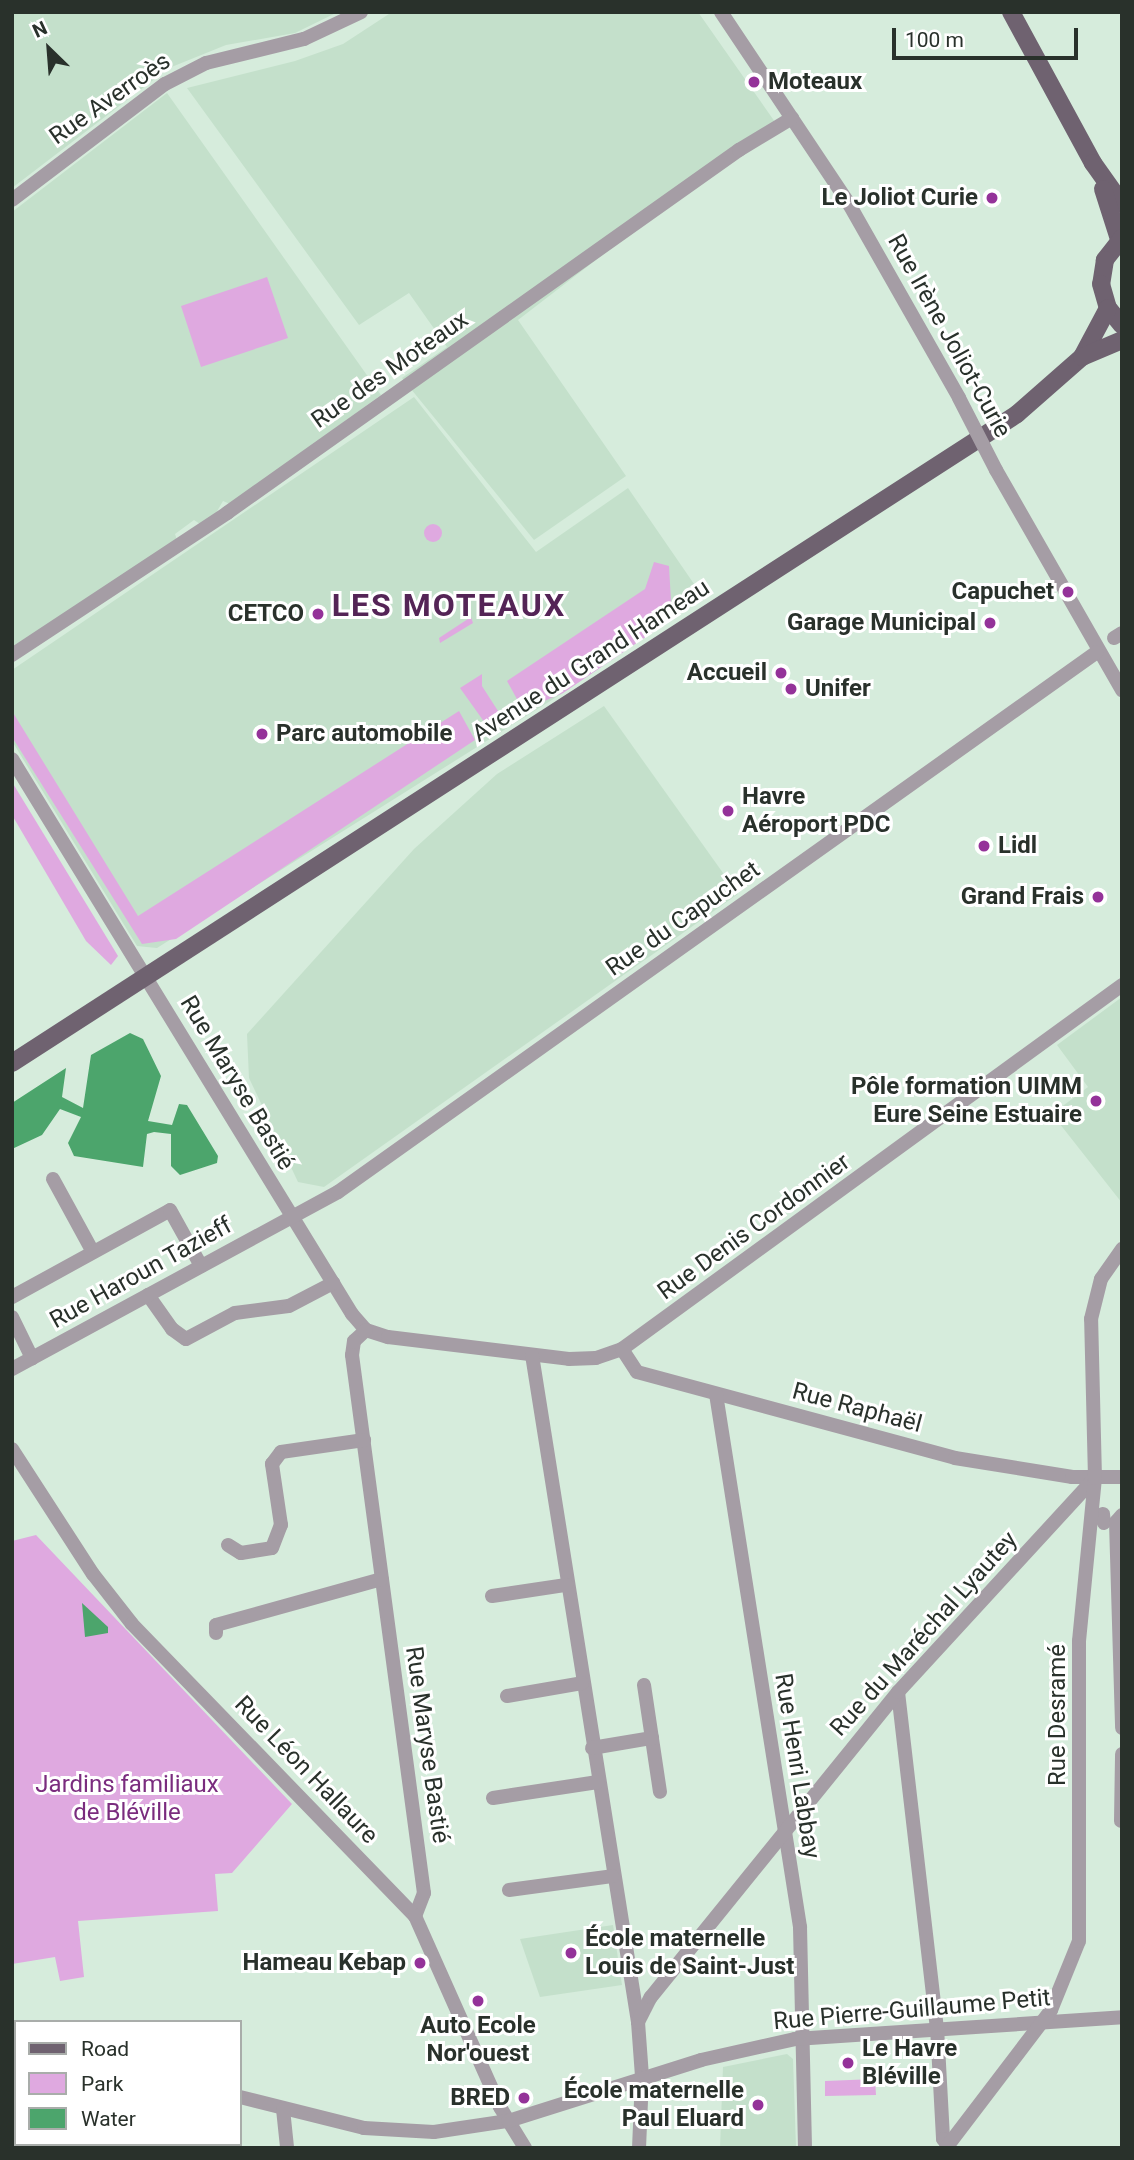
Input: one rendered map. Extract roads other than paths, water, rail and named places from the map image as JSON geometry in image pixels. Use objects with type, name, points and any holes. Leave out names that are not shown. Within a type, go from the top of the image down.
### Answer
[{"type":"main road","points":[[1011,12],[1093,163],[1122,204]]},
{"type":"main road","points":[[1093,163],[1121,239],[1102,272],[1108,308],[1122,325]]},
{"type":"main road","name":"Avenue du Grand Hameau","points":[[1082,357],[1108,308]]},
{"type":"main road","name":"Avenue du Grand Hameau","points":[[12,1063],[1017,414],[1082,357],[1122,340]]},
{"type":"street","name":"Rue Averroès","points":[[12,200],[165,84],[206,63],[304,39],[361,12]]},
{"type":"street","name":"Rue Irène Joliot-Curie","points":[[721,12],[856,215],[960,398],[996,470],[1097,652],[1122,690]]},
{"type":"street","name":"Rue des Moteaux","points":[[12,655],[227,513],[738,150],[792,118]]},
{"type":"street","name":"Rue du Capuchet","points":[[292,1216],[338,1192],[1097,652]]},
{"type":"street","name":"Rue Maryse Bastié","points":[[12,759],[333,1283],[366,1330],[354,1341],[352,1355],[424,1894],[415,1916]]},
{"type":"street","name":"Rue Denis Cordonnier","points":[[366,1330],[388,1337],[532,1355],[596,1358],[622,1349],[1122,985]]},
{"type":"street","points":[[53,1179],[93,1252]]},
{"type":"street","points":[[12,1297],[170,1210],[201,1266]]},
{"type":"street","name":"Rue Haroun Tazieff","points":[[12,1369],[292,1216]]},
{"type":"street","name":"Rue Desramé","points":[[947,2146],[1043,2021],[1071,1967],[1079,1941],[1079,1641],[1095,1478],[1091,1319],[1101,1279],[1122,1249]]},
{"type":"street","points":[[148,1295],[172,1329],[186,1339],[235,1313],[289,1306],[333,1283]]},
{"type":"street","points":[[12,1317],[32,1358]]},
{"type":"street","name":"Rue Raphaël","points":[[622,1349],[636,1372],[955,1458],[1095,1478],[1122,1477]]},
{"type":"street","points":[[532,1355],[612,1876],[638,2022],[642,2077],[639,2148]]},
{"type":"street","name":"Rue Henri Labbay","points":[[716,1394],[800,1927],[805,2148]]},
{"type":"street","points":[[228,1545],[241,1553],[272,1548],[281,1525],[272,1464],[281,1452],[364,1440]]},
{"type":"street","name":"Rue Léon Hallaure","points":[[12,1449],[93,1574],[132,1624],[415,1916],[508,2121],[525,2148]]},
{"type":"street","name":"Rue du Maréchal Lyautey","points":[[638,2022],[651,1997],[784,1829],[898,1692],[1095,1478]]},
{"type":"street","points":[[1122,1515],[1116,1522],[1122,1728]]},
{"type":"street","points":[[216,1633],[216,1625],[382,1579]]},
{"type":"street","points":[[492,1596],[566,1585]]},
{"type":"street","points":[[507,1696],[582,1684]]},
{"type":"street","points":[[644,1685],[660,1792]]},
{"type":"street","points":[[898,1692],[937,2028],[943,2139],[947,2146]]},
{"type":"street","points":[[592,1748],[652,1738]]},
{"type":"street","points":[[1121,1753],[1121,1821]]},
{"type":"street","points":[[493,1798],[598,1782]]},
{"type":"street","points":[[509,1891],[612,1876]]},
{"type":"street","name":"Rue Pierre-Guillaume Petit","points":[[242,2098],[390,2132],[434,2132],[508,2121],[642,2077],[803,2038],[1122,2017]]},
{"type":"street","points":[[282,2109],[287,2148]]},
{"type":"water","points":[[130,1033],[143,1039],[161,1076],[148,1121],[172,1125],[179,1104],[187,1105],[218,1156],[217,1163],[180,1175],[171,1166],[171,1134],[154,1132],[147,1134],[143,1167],[74,1156],[68,1143],[81,1117],[60,1109],[42,1135],[12,1149],[12,1103],[66,1068],[62,1097],[83,1108],[91,1055]]},
{"type":"water","points":[[82,1603],[108,1627],[108,1633],[85,1637]]},
{"type":"place","name":"Moteaux","points":[[754,82]]},
{"type":"place","name":"Le Joliot Curie","points":[[992,198]]},
{"type":"place","name":"Capuchet","points":[[1068,592]]},
{"type":"place","name":"CETCO","points":[[318,614]]},
{"type":"place","name":"Garage Municipal","points":[[990,623]]},
{"type":"place","name":"Accueil","points":[[781,673]]},
{"type":"place","name":"Unifer","points":[[791,689]]},
{"type":"place","name":"Parc automobile","points":[[262,734]]},
{"type":"place","name":"Havre Aéroport PDC","points":[[728,811]]},
{"type":"place","name":"Lidl","points":[[984,846]]},
{"type":"place","name":"Grand Frais","points":[[1098,897]]},
{"type":"place","name":"Pôle formation UIMM Eure Seine Estuaire","points":[[1096,1101]]},
{"type":"place","name":"École maternelle Louis de Saint-Just","points":[[571,1953]]},
{"type":"place","name":"Hameau Kebap","points":[[420,1963]]},
{"type":"place","name":"Auto Ecole Nor'ouest","points":[[478,2001]]},
{"type":"place","name":"Le Havre Bléville","points":[[848,2063]]},
{"type":"place","name":"BRED","points":[[524,2098]]},
{"type":"place","name":"École maternelle Paul Eluard","points":[[758,2105]]},
{"type":"district","name":"LES MOTEAUX","points":[[449,605]]},
{"type":"park label","name":"Jardins familiaux de Bléville","points":[[127,1799]]}]
